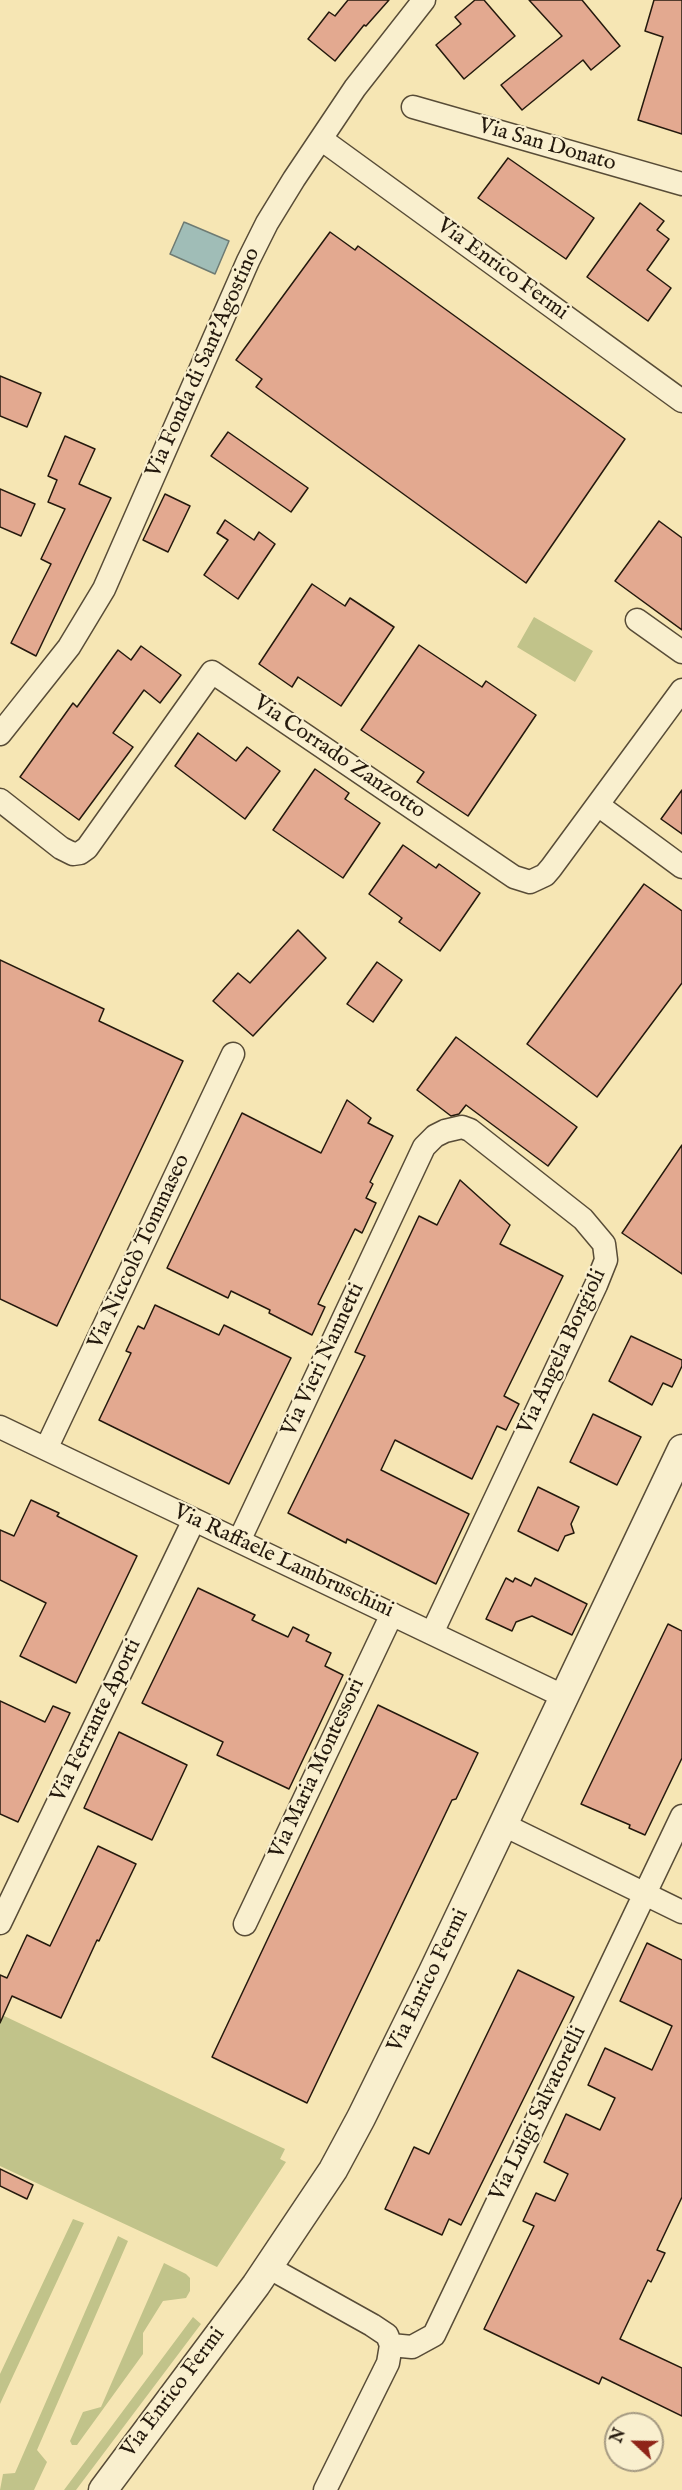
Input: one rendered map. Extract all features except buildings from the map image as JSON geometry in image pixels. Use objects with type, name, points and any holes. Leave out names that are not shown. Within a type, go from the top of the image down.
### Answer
[{"type":"street","name":"Via Fonda di Sant'Agostino","points":[[0,734],[69,647],[104,589],[248,261],[288,188],[355,88],[424,0]]},
{"type":"street","name":"Via San Donato","points":[[413,107],[682,184]]},
{"type":"street","name":"Via Enrico Fermi","points":[[321,140],[682,401]]},
{"type":"street","points":[[637,620],[682,652]]},
{"type":"street","name":"Via Corrado Zanzotto","points":[[0,800],[61,848],[73,854],[81,853],[87,848],[212,672],[522,881],[530,882],[545,875],[682,690]]},
{"type":"street","points":[[598,805],[682,867]]},
{"type":"street","name":"Via Niccolò Tommaseo","points":[[46,1449],[233,1054]]},
{"type":"street","name":"Via Angela Borgioli","points":[[408,1178],[424,1148],[435,1136],[454,1128],[470,1130],[583,1219],[598,1235],[606,1252],[606,1260],[596,1285],[432,1633]]},
{"type":"street","name":"Via Vieri Nannetti","points":[[239,1541],[408,1178]]},
{"type":"street","name":"Via Raffaele Lambruschini","points":[[0,1427],[565,1697]]},
{"type":"street","name":"Via Enrico Fermi","points":[[103,2485],[268,2267],[333,2170],[361,2118],[504,1825],[682,1449]]},
{"type":"street","name":"Via Ferrante Aporti","points":[[0,1923],[194,1520]]},
{"type":"street","name":"Via Maria Montessori","points":[[245,1924],[392,1614]]},
{"type":"street","name":"Via Luigi Salvatorelli","points":[[392,2345],[412,2347],[434,2335],[682,1816]]},
{"type":"street","points":[[504,1825],[682,1912]]},
{"type":"street","points":[[268,2267],[372,2325],[387,2335],[392,2345],[388,2363],[325,2490]]},
{"type":"green space","points":[[534,617],[593,651],[575,682],[517,647]]},
{"type":"green space","points":[[0,2014],[285,2149],[280,2159],[286,2162],[217,2267],[0,2166]]},
{"type":"green space","points":[[73,2219],[84,2223],[0,2404],[0,2374]]},
{"type":"green space","points":[[118,2236],[128,2241],[37,2450],[47,2462],[34,2490],[0,2490],[3,2474],[15,2473]]},
{"type":"green space","points":[[164,2263],[190,2278],[190,2291],[186,2298],[163,2301],[143,2333],[143,2354],[77,2445],[72,2445],[70,2441],[83,2412],[101,2407]]},
{"type":"green space","points":[[193,2317],[201,2324],[76,2490],[64,2490]]},
{"type":"water","points":[[184,222],[229,241],[215,274],[170,254]]}]
